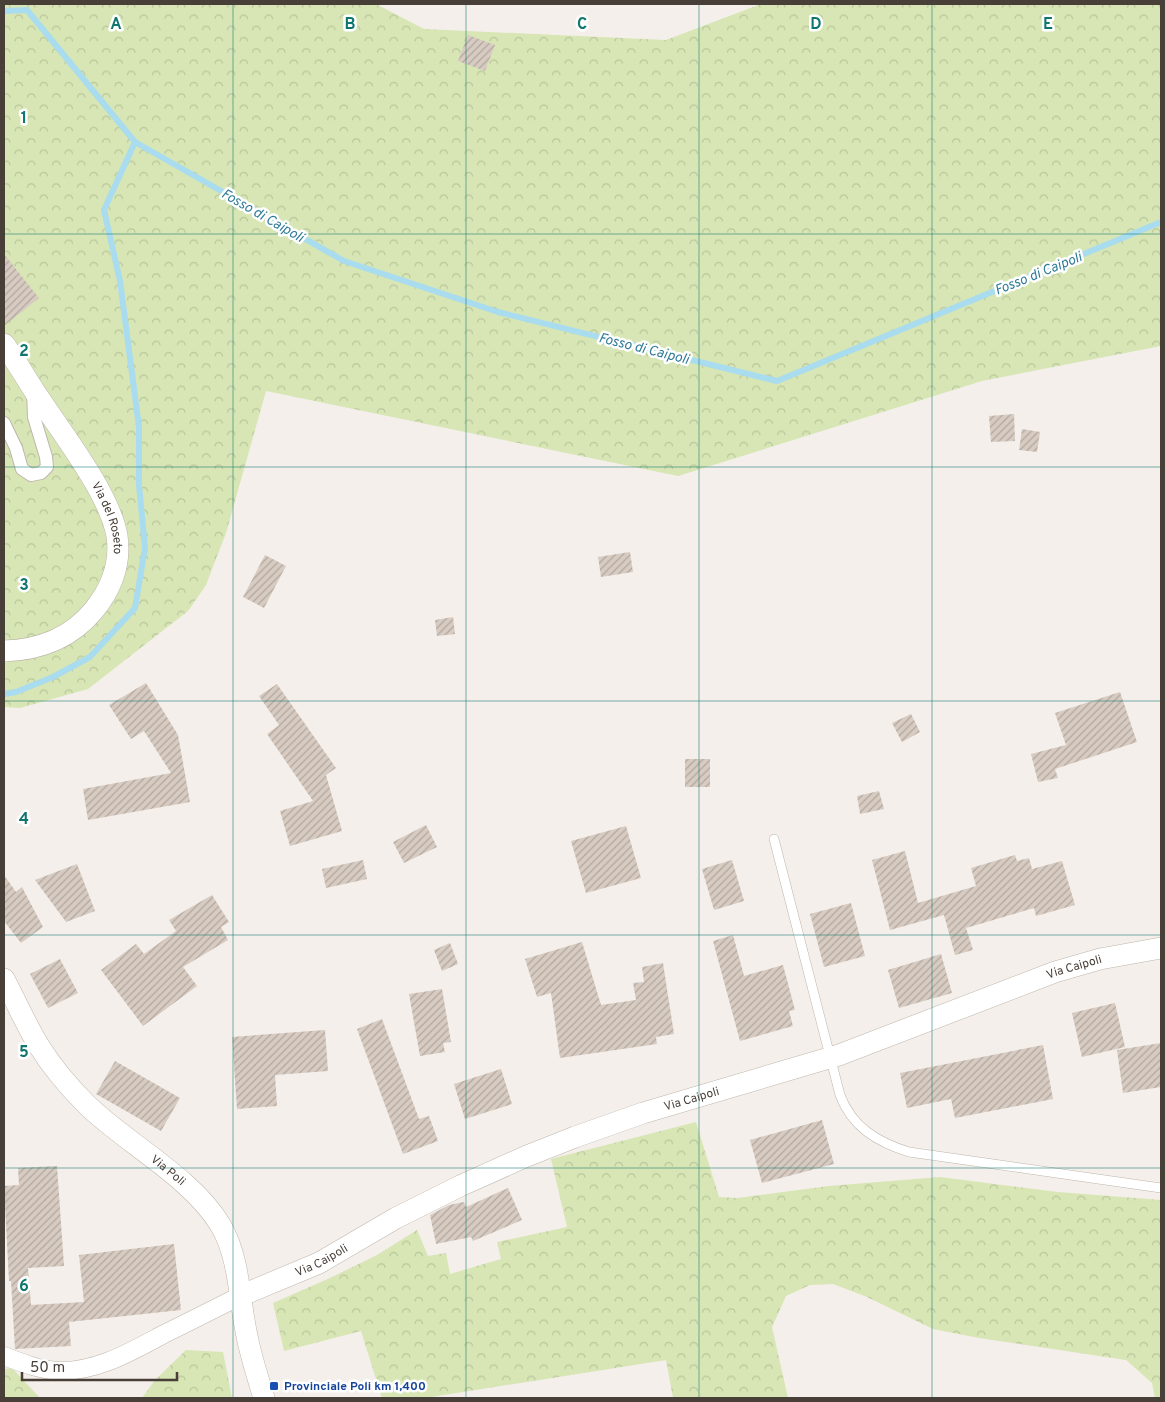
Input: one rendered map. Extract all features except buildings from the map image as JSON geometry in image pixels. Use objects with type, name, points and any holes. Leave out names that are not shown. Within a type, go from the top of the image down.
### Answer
[{"type":"street","name":"Via del Roseto","points":[[4,344],[94,482],[107,508],[116,536],[117,565],[108,590],[88,617],[78,626],[43,646],[26,650],[4,651]]},
{"type":"street","points":[[4,423],[16,448],[22,469],[32,475],[41,473],[47,466],[34,417],[33,389]]},
{"type":"street","name":"Via Caipoli","points":[[240,1296],[319,1263],[423,1204],[543,1149],[643,1113],[830,1057],[1055,972],[1100,959],[1161,948]]},
{"type":"street","name":"Via Poli","points":[[4,979],[39,1047],[70,1087],[99,1115],[166,1168],[197,1196],[221,1226],[232,1248],[247,1338],[264,1398]]},
{"type":"street","points":[[4,1356],[40,1368],[53,1370],[78,1370],[96,1366],[137,1348],[240,1296]]},
{"type":"lane","points":[[774,839],[840,1095],[850,1116],[865,1131],[883,1143],[920,1154],[1161,1188]]},
{"type":"green space","points":[[4,4],[376,4],[424,29],[666,40],[761,4],[1161,4],[1161,346],[982,381],[678,476],[266,391],[226,533],[206,585],[188,611],[88,689],[20,708],[4,707]]},
{"type":"green space","points":[[696,1122],[719,1197],[737,1198],[829,1186],[940,1177],[1058,1192],[1161,1200],[1161,1398],[1155,1398],[1152,1383],[1126,1360],[979,1338],[933,1329],[867,1297],[833,1284],[810,1285],[786,1296],[772,1327],[788,1398],[673,1398],[666,1360],[425,1398],[382,1398],[361,1331],[284,1351],[273,1303],[377,1255],[417,1230],[428,1256],[446,1253],[450,1274],[501,1259],[497,1242],[567,1227],[551,1159]]},
{"type":"green space","points":[[186,1350],[223,1352],[232,1398],[142,1398],[155,1380]]},
{"type":"green space","points":[[12,1368],[40,1398],[4,1398],[4,1369]]},
{"type":"waterway","name":"Fosso di Caipoli","points":[[4,11],[27,10],[135,142]]},
{"type":"waterway","name":"Fosso di Caipoli","points":[[4,694],[16,692],[53,677],[90,657],[135,608],[145,548],[139,485],[139,427],[120,281],[104,210],[135,142],[344,261],[498,312],[777,381],[1161,222]]},
{"type":"place","name":"Provinciale Poli km 1,400","points":[[274,1386]]}]
